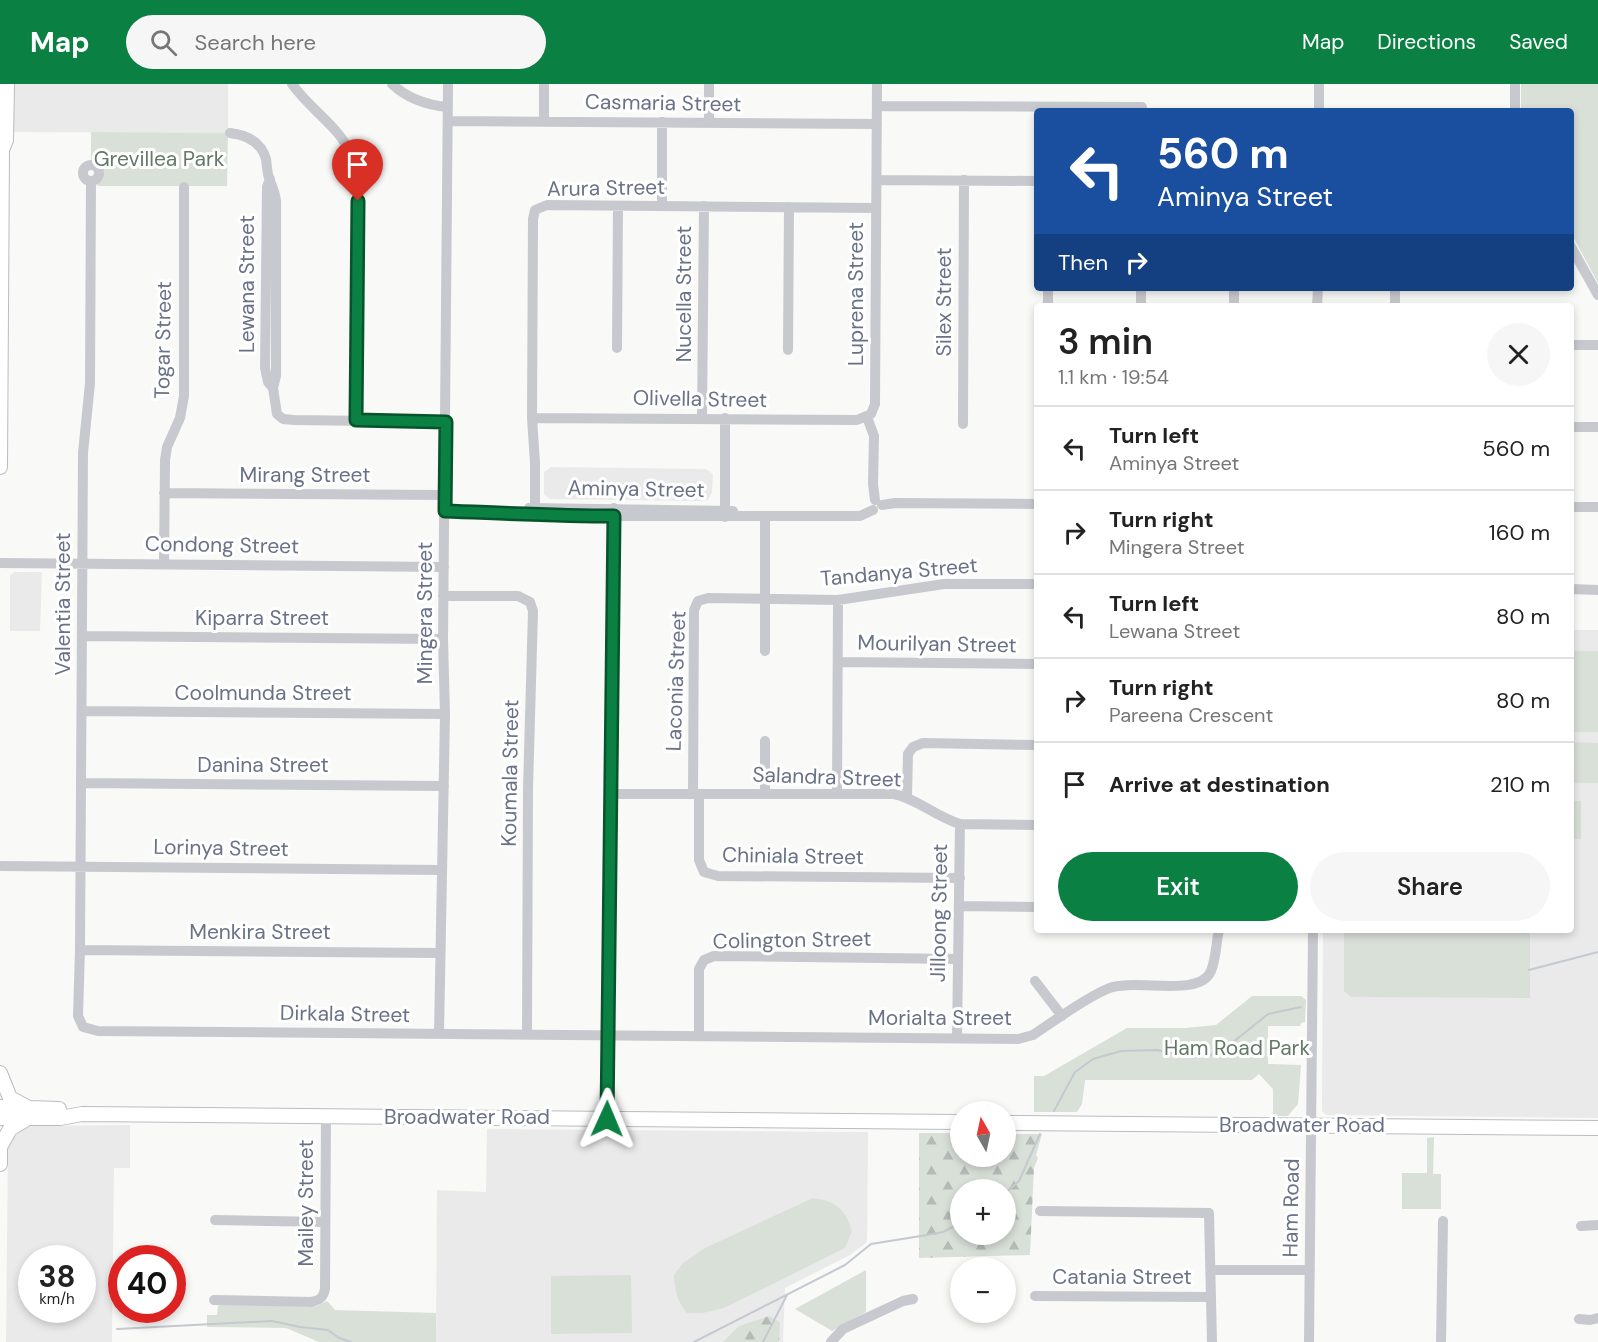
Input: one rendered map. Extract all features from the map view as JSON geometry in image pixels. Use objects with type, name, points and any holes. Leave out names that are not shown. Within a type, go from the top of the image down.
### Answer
[{"type":"main road","points":[[0,466],[1,147],[6,140],[7,84]]},
{"type":"main road","points":[[0,1073],[10,1098],[30,1113],[10,1129],[0,1147]]},
{"type":"main road","name":"Broadwater Road","points":[[0,1107],[60,1118],[82,1114],[950,1122]]},
{"type":"main road","name":"Broadwater Road","points":[[0,1120],[30,1113]]},
{"type":"main road","points":[[0,1120],[0,1164]]},
{"type":"main road","name":"Broadwater Road","points":[[1016,1123],[1598,1128]]},
{"type":"street","points":[[292,84],[300,96],[348,148],[358,179],[356,420]]},
{"type":"street","points":[[392,84],[407,96],[421,103],[448,107]]},
{"type":"street","name":"Mingera Street","points":[[439,1034],[445,714],[443,596],[448,84]]},
{"type":"street","points":[[544,84],[544,121]]},
{"type":"street","points":[[709,122],[710,84]]},
{"type":"street","name":"Luprena Street","points":[[876,505],[873,484],[874,436],[867,417],[873,410],[874,404],[877,84]]},
{"type":"street","points":[[1319,84],[1319,108]]},
{"type":"street","points":[[1515,84],[1515,108]]},
{"type":"street","points":[[877,106],[1142,107]]},
{"type":"street","name":"Casmaria Street","points":[[448,121],[877,124]]},
{"type":"street","points":[[662,122],[662,206]]},
{"type":"street","name":"Lewana Street","points":[[230,133],[245,136],[260,147],[270,179],[267,187],[265,368],[268,382],[273,388],[277,414],[283,419],[446,422]]},
{"type":"street","points":[[876,180],[1034,181]]},
{"type":"street","name":"Silex Street","points":[[963,424],[964,180]]},
{"type":"street","name":"Valentia Street","points":[[83,1027],[78,1016],[83,453],[90,382],[91,181]]},
{"type":"street","name":"Togar Street","points":[[164,564],[164,493],[167,447],[180,418],[184,396],[184,187]]},
{"type":"street","name":"Arura Street","points":[[535,511],[535,452],[532,418],[534,212],[542,206],[876,208]]},
{"type":"street","points":[[616,348],[618,206]]},
{"type":"street","name":"Nucella Street","points":[[702,418],[704,206]]},
{"type":"street","points":[[788,350],[789,207]]},
{"type":"street","points":[[1574,252],[1598,295]]},
{"type":"street","points":[[1574,345],[1598,345]]},
{"type":"street","name":"Olivella Street","points":[[532,418],[845,420],[867,417]]},
{"type":"street","points":[[725,418],[725,514]]},
{"type":"street","points":[[1574,427],[1598,427]]},
{"type":"street","name":"Mirang Street","points":[[164,493],[445,495]]},
{"type":"street","name":"Aminya Street","points":[[445,511],[854,516],[867,514],[876,505],[895,503],[1034,504]]},
{"type":"street","points":[[1574,507],[1598,507]]},
{"type":"street","points":[[607,1119],[614,512]]},
{"type":"street","points":[[765,516],[765,651]]},
{"type":"street","name":"Condong Street","points":[[0,563],[444,567]]},
{"type":"street","name":"Tandanya Street","points":[[765,599],[838,600],[944,584],[1034,584]]},
{"type":"street","points":[[1574,590],[1598,590]]},
{"type":"street","name":"Koumala Street","points":[[443,596],[518,596],[531,602],[533,611],[528,789],[527,1034]]},
{"type":"street","name":"Laconia Street","points":[[696,794],[694,610],[698,601],[708,598],[765,599]]},
{"type":"street","points":[[837,794],[838,600]]},
{"type":"street","name":"Kiparra Street","points":[[82,636],[443,639]]},
{"type":"street","name":"Mourilyan Street","points":[[838,662],[1034,664]]},
{"type":"street","name":"Coolmunda Street","points":[[82,711],[445,714]]},
{"type":"street","points":[[765,741],[765,794]]},
{"type":"street","points":[[907,797],[908,754],[913,747],[923,743],[1034,745]]},
{"type":"street","name":"Danina Street","points":[[81,783],[444,786]]},
{"type":"street","name":"Salandra Street","points":[[611,794],[894,794],[907,797],[948,820],[960,824],[1034,825]]},
{"type":"street","name":"Chiniala Street","points":[[696,794],[699,860],[705,872],[718,876],[960,878]]},
{"type":"street","name":"Jilloong Street","points":[[957,1038],[960,824]]},
{"type":"street","name":"Lorinya Street","points":[[0,866],[441,870]]},
{"type":"street","points":[[959,906],[1034,907]]},
{"type":"street","name":"Morialta Street","points":[[608,1035],[1018,1038],[1033,1035],[1108,989],[1127,984],[1185,986],[1198,984],[1211,971],[1218,933]]},
{"type":"street","name":"Ham Road","points":[[1309,1342],[1313,933]]},
{"type":"street","name":"Menkira Street","points":[[80,950],[440,953]]},
{"type":"street","name":"Colington Street","points":[[699,1036],[699,969],[704,960],[714,956],[958,959]]},
{"type":"street","points":[[1035,981],[1062,1016]]},
{"type":"street","name":"Dirkala Street","points":[[83,1027],[98,1031],[608,1035]]},
{"type":"street","name":"Mailey Street","points":[[214,1300],[311,1302],[324,1296],[326,1289],[326,1117]]},
{"type":"street","points":[[1040,1210],[1209,1213],[1211,1270],[1209,1297],[1212,1342]]},
{"type":"street","points":[[215,1220],[325,1222]]},
{"type":"street","points":[[1442,1342],[1443,1221]]},
{"type":"street","points":[[1581,1226],[1598,1226]]},
{"type":"street","points":[[1211,1270],[1310,1270]]},
{"type":"street","name":"Catania Street","points":[[1035,1296],[1209,1297]]},
{"type":"street","points":[[831,1342],[843,1329],[912,1299]]},
{"type":"street","points":[[1579,1318],[1590,1320],[1598,1318]]},
{"type":"shaded area","points":[[13,84],[228,84],[228,133],[13,132]]},
{"type":"shaded area","points":[[551,467],[706,469],[713,474],[712,492],[708,500],[701,501],[550,499],[544,494],[544,472]]},
{"type":"shaded area","points":[[14,572],[42,572],[40,631],[10,631],[10,576]]},
{"type":"shaded area","points":[[1574,630],[1598,630],[1598,1118],[1326,1115],[1322,1111],[1323,933],[1574,933]]},
{"type":"shaded area","points":[[130,1125],[130,1168],[114,1168],[113,1245],[108,1245],[108,1323],[112,1323],[112,1342],[6,1342],[8,1149],[11,1140],[26,1126]]},
{"type":"shaded area","points":[[487,1129],[868,1132],[867,1242],[850,1255],[785,1288],[783,1342],[436,1342],[437,1190],[486,1192]]},
{"type":"green space","points":[[1521,84],[1598,84],[1598,283],[1574,239],[1574,108],[1521,108]]},
{"type":"green space","name":"Grevillea Park","points":[[91,132],[228,133],[227,186],[97,186],[104,173],[100,164],[91,160]]},
{"type":"green space","points":[[1574,651],[1598,651],[1598,732],[1574,732]]},
{"type":"green space","points":[[1574,742],[1598,743],[1598,783],[1574,783]]},
{"type":"green space","points":[[1574,801],[1581,801],[1581,839],[1574,839]]},
{"type":"green space","points":[[1344,933],[1530,933],[1530,998],[1351,997],[1344,991]]},
{"type":"green space","name":"Ham Road Park","points":[[1252,996],[1301,996],[1306,1000],[1305,1022],[1300,1026],[1268,1026],[1268,1064],[1301,1065],[1298,1104],[1288,1116],[1273,1116],[1273,1089],[1259,1074],[1252,1080],[1085,1080],[1082,1104],[1077,1112],[1034,1112],[1034,1076],[1044,1076],[1127,1028],[1185,1028],[1216,1025]]},
{"type":"green space","points":[[919,1133],[950,1133],[950,1167],[1016,1167],[1016,1134],[1042,1134],[1034,1168],[1030,1255],[919,1258]]},
{"type":"green space","points":[[1434,1137],[1433,1174],[1441,1174],[1441,1209],[1402,1209],[1402,1173],[1427,1173],[1427,1138]]},
{"type":"green space","points":[[813,1198],[834,1204],[843,1212],[852,1231],[845,1248],[724,1308],[703,1313],[687,1313],[679,1300],[674,1281],[674,1275],[683,1263],[705,1248]]},
{"type":"green space","points":[[866,1270],[866,1312],[832,1331],[795,1309]]},
{"type":"green space","points":[[631,1275],[632,1333],[551,1334],[551,1276]]},
{"type":"green space","points":[[327,1301],[335,1310],[436,1313],[436,1342],[319,1342],[286,1328],[207,1327],[207,1315],[217,1315],[218,1306],[221,1304],[310,1307]]},
{"type":"green space","points":[[769,1316],[780,1322],[779,1342],[723,1342],[739,1326]]},
{"type":"waterway","points":[[1529,970],[1598,952]]},
{"type":"waterway","points":[[1054,1111],[1075,1072],[1093,1059],[1121,1051],[1157,1050],[1188,1057],[1209,1056],[1227,1047],[1268,1014],[1301,1007]]},
{"type":"waterway","points":[[1016,1184],[1040,1134]]},
{"type":"waterway","points":[[694,1342],[845,1265],[871,1244],[943,1232],[950,1228]]},
{"type":"waterway","points":[[763,1342],[787,1295]]},
{"type":"waterway","points":[[117,1329],[272,1321],[328,1330],[339,1338],[351,1342]]},
{"type":"route","points":[[358,201],[356,420],[446,422],[445,511],[506,512],[535,516],[614,516],[607,1119]]}]
